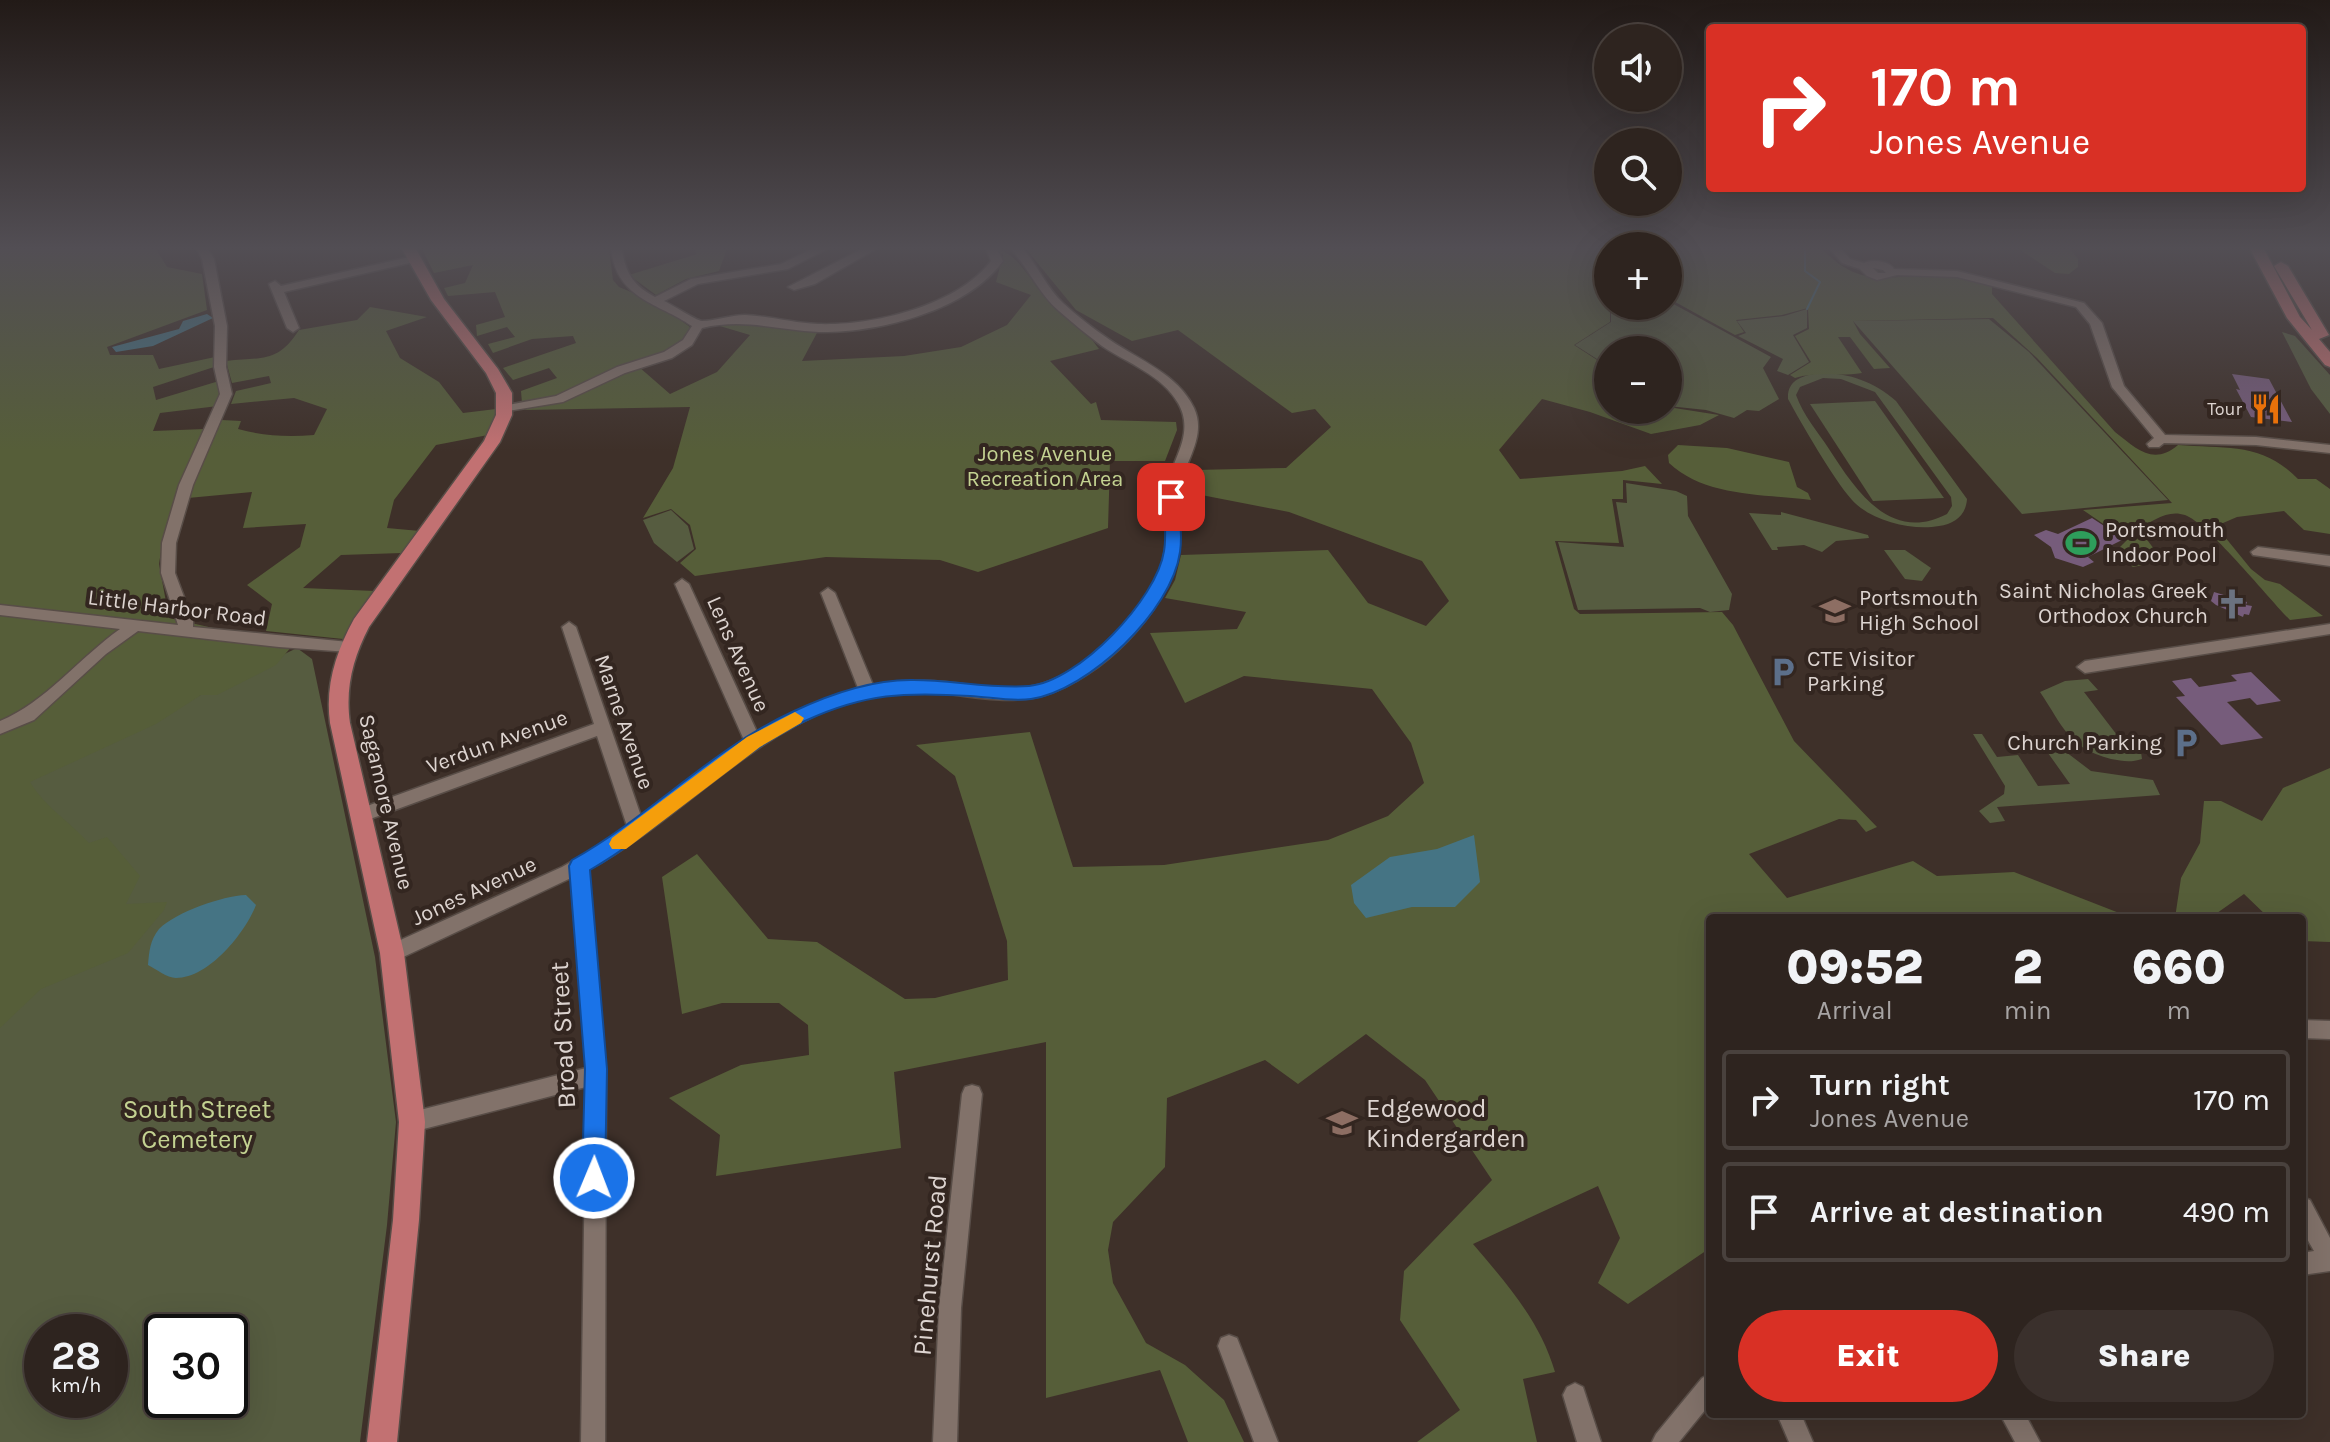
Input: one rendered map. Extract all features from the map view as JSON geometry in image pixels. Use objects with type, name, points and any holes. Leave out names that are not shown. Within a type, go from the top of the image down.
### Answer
[{"type":"main road","points":[[450,316],[499,382],[506,409]]},
{"type":"main road","points":[[2293,316],[2330,362]]},
{"type":"main road","points":[[2310,316],[2330,344]]},
{"type":"main road","name":"Sagamore Avenue","points":[[382,1442],[406,1220],[412,1122],[392,953],[337,710],[339,682],[349,647],[371,609],[492,442],[506,409]]},
{"type":"street","points":[[185,629],[186,621],[168,573],[169,543],[197,457],[224,405],[226,394],[220,367],[219,316]]},
{"type":"street","points":[[288,316],[293,328]]},
{"type":"street","points":[[684,316],[698,325],[741,317],[833,328],[889,316]]},
{"type":"street","name":"Jones Avenue","points":[[392,953],[579,866],[637,830],[753,742],[798,717],[867,690],[911,686],[1030,693],[1058,685],[1091,664],[1126,631],[1165,576],[1172,552],[1172,488],[1192,430],[1189,412],[1170,386],[1104,342],[1073,316]]},
{"type":"street","points":[[2090,316],[2096,323],[2118,387],[2157,442],[2256,441],[2330,449]]},
{"type":"street","points":[[506,409],[559,399],[621,370],[668,355],[688,342],[698,325]]},
{"type":"street","points":[[2258,552],[2330,561]]},
{"type":"street","name":"Lens Avenue","points":[[682,584],[753,742]]},
{"type":"street","points":[[828,593],[867,690]]},
{"type":"street","name":"Little Harbor Road","points":[[0,610],[279,642],[349,647]]},
{"type":"street","points":[[0,728],[28,716],[101,650],[135,626]]},
{"type":"street","name":"Marne Avenue","points":[[569,627],[637,830]]},
{"type":"street","points":[[2085,667],[2330,629]]},
{"type":"street","name":"Verdun Avenue","points":[[362,815],[603,727]]},
{"type":"street","name":"Broad Street","points":[[579,866],[596,1075],[593,1442]]},
{"type":"street","points":[[2306,1029],[2330,1030]]},
{"type":"street","points":[[412,1122],[596,1075]]},
{"type":"street","name":"Pinehurst Road","points":[[945,1442],[950,1308],[972,1094]]},
{"type":"street","points":[[2306,1215],[2330,1260],[2306,1263]]},
{"type":"street","points":[[1229,1346],[1266,1442]]},
{"type":"street","points":[[1664,1442],[1706,1391]]},
{"type":"street","points":[[1575,1395],[1589,1442]]},
{"type":"street","points":[[1791,1418],[1801,1442]]},
{"type":"street","points":[[2014,1418],[2028,1442]]},
{"type":"green space","points":[[0,316],[190,316],[107,347],[110,355],[153,355],[159,369],[215,357],[217,366],[153,387],[156,400],[219,381],[222,395],[218,406],[160,413],[153,431],[205,429],[164,533],[159,564],[169,618],[292,646],[276,665],[217,695],[201,695],[156,724],[30,782],[50,807],[89,843],[107,837],[140,876],[126,904],[167,902],[164,910],[128,953],[41,989],[0,1028]]},
{"type":"green space","points":[[361,316],[427,317],[386,331],[400,358],[439,382],[463,413],[496,409],[495,421],[488,435],[436,445],[394,500],[387,528],[420,531],[402,553],[341,555],[303,588],[375,591],[343,639],[266,631],[272,604],[247,585],[300,547],[306,524],[243,528],[252,492],[188,498],[203,457],[222,420],[241,421],[238,429],[257,433],[314,435],[327,409],[294,398],[231,404],[236,391],[271,383],[269,376],[232,383],[226,361],[260,358],[276,353],[299,330],[357,320]]},
{"type":"green space","name":"Jones Avenue Recreation Area","points":[[675,316],[690,327],[687,334],[676,347],[639,367],[670,394],[717,372],[750,335],[713,324],[739,321],[818,331],[802,361],[904,356],[961,347],[1007,325],[1014,316],[1065,316],[1099,349],[1050,361],[1091,404],[1096,402],[1101,420],[1176,422],[1177,430],[1165,461],[1110,461],[1108,528],[978,572],[940,560],[826,557],[695,576],[680,563],[696,549],[690,525],[671,509],[643,518],[673,468],[690,407],[524,410],[556,398],[522,403],[521,391],[557,378],[549,368],[513,380],[503,368],[576,343],[573,336],[532,339],[493,353],[488,344],[515,337],[507,327],[477,336],[476,325],[505,317]]},
{"type":"green space","points":[[1087,316],[1594,316],[1594,320],[1610,320],[1574,345],[1594,358],[1594,413],[1542,399],[1499,450],[1520,479],[1622,471],[1645,466],[1662,484],[1623,480],[1623,499],[1612,499],[1619,543],[1555,541],[1574,609],[1580,614],[1722,612],[1733,625],[1794,741],[1877,827],[1866,832],[1856,820],[1839,819],[1749,854],[1787,898],[1913,861],[1937,876],[2014,872],[2122,914],[1706,914],[1706,1251],[1628,1304],[1598,1283],[1620,1238],[1598,1186],[1473,1244],[1510,1289],[1549,1353],[1555,1372],[1523,1379],[1537,1442],[1417,1442],[1460,1410],[1400,1320],[1404,1271],[1492,1180],[1425,1080],[1366,1034],[1298,1084],[1265,1060],[1167,1098],[1165,1167],[1113,1222],[1108,1250],[1113,1283],[1146,1343],[1185,1365],[1224,1400],[1244,1442],[1188,1442],[1160,1370],[1046,1398],[1046,1042],[894,1072],[901,1148],[716,1176],[720,1135],[669,1098],[741,1065],[809,1055],[808,1025],[779,1003],[722,1003],[682,1014],[662,877],[697,854],[768,939],[817,942],[905,999],[935,998],[1008,980],[1007,941],[955,776],[916,745],[1030,732],[1073,867],[1164,865],[1328,840],[1388,816],[1424,783],[1411,743],[1372,689],[1244,676],[1185,703],[1150,633],[1237,629],[1246,612],[1165,598],[1175,580],[1181,555],[1328,550],[1368,603],[1426,626],[1449,601],[1422,561],[1289,512],[1186,492],[1195,470],[1286,468],[1331,427],[1315,409],[1292,413],[1178,330],[1132,341]]},
{"type":"green space","points":[[1682,316],[1696,316],[1771,357],[1763,368],[1779,399],[1759,411],[1747,410],[1734,418],[1682,407],[1682,336],[1594,336],[1594,357],[1575,345],[1611,320],[1682,320]]},
{"type":"green space","points":[[1701,316],[1770,316],[1736,320],[1744,332],[1735,335]]},
{"type":"green space","points":[[1807,316],[1807,328],[1793,335],[1809,362],[1788,375],[1777,371],[1783,359],[1738,336],[1746,333],[1737,321]]},
{"type":"green space","points":[[1808,316],[2012,316],[2115,432],[2145,453],[2161,454],[2178,445],[2243,450],[2271,459],[2298,479],[2316,479],[2330,489],[2330,534],[2304,530],[2284,511],[2237,517],[2216,526],[2251,569],[2265,580],[2280,584],[2323,616],[2290,620],[2223,546],[2185,515],[2166,515],[2139,529],[2163,561],[2133,567],[2113,554],[2127,540],[2083,510],[2172,503],[2037,358],[1993,318],[1853,321],[1860,334],[1890,368],[1874,369],[1850,337],[1838,337],[1862,373],[1795,378],[1790,375],[1811,362],[1795,336],[1809,329]]},
{"type":"green space","points":[[1989,319],[2029,352],[2168,500],[2022,514],[1853,321]]},
{"type":"green space","points":[[2282,332],[2295,336],[2330,375],[2330,414],[2311,389]]},
{"type":"green space","points":[[1821,373],[1861,380],[1896,401],[1967,499],[1959,518],[1939,526],[1905,526],[1870,514],[1852,500],[1788,399],[1788,392],[1794,383],[1803,377]],"holes":[[[1823,378],[1841,379],[1875,392],[1951,497],[1952,506],[1947,514],[1927,521],[1908,522],[1891,517],[1876,508],[1850,480],[1796,395],[1800,387]]]},
{"type":"green space","points":[[1875,401],[1944,498],[1873,501],[1810,404]]},
{"type":"green space","points":[[1682,409],[1719,415],[1700,425],[1651,434],[1623,424],[1682,424]]},
{"type":"green space","points":[[1678,445],[1727,448],[1789,462],[1797,487],[1808,493],[1811,500],[1754,495],[1700,482],[1669,463],[1668,455]]},
{"type":"green space","points":[[1626,483],[1676,491],[1687,496],[1688,516],[1732,594],[1729,610],[1578,610],[1558,542],[1624,547],[1616,502],[1627,503]]},
{"type":"green space","points":[[671,510],[688,526],[694,549],[677,562],[654,543],[643,520]]},
{"type":"green space","points":[[1781,512],[1868,535],[1869,538],[1836,541],[1822,552],[1804,545],[1772,550],[1749,513],[1781,515]]},
{"type":"green space","points":[[1884,550],[1905,550],[1931,568],[1922,581],[1905,579]]},
{"type":"green space","name":"South Street Cemetery","points":[[297,648],[312,659],[375,957],[396,1122],[387,1225],[360,1442],[0,1442],[0,1009],[23,781]]},
{"type":"green space","points":[[2088,679],[2098,690],[2084,692],[2130,752],[2141,752],[2142,759],[2115,760],[2085,749],[2068,734],[2040,692],[2065,681]]},
{"type":"green space","points":[[1973,734],[1982,734],[1997,757],[2018,755],[2038,786],[2070,784],[2048,753],[2066,752],[2091,771],[2153,780],[2160,795],[1997,807],[2005,821],[1990,823],[1979,811],[2004,794],[2005,786]]},
{"type":"green space","points":[[2330,768],[2330,942],[2306,941],[2306,914],[2265,914],[2244,894],[2216,914],[2176,914],[2181,878],[2200,843],[2204,801],[2221,801],[2262,821],[2283,788]]},
{"type":"water","points":[[199,316],[213,318],[153,346],[116,352],[112,347],[179,329],[183,321]]},
{"type":"water","points":[[1474,835],[1480,882],[1455,907],[1412,907],[1366,918],[1354,903],[1351,885],[1390,857],[1437,849]]},
{"type":"water","points":[[246,895],[256,905],[244,928],[224,952],[201,971],[176,978],[148,965],[154,937],[167,923],[200,906]]},
{"type":"building","name":"Tour","points":[[2232,374],[2269,379],[2292,422],[2251,417],[2236,389],[2240,390]]},
{"type":"building","name":"Portsmouth Indoor Pool","points":[[2092,518],[2124,539],[2088,557],[2094,562],[2083,567],[2055,558],[2051,547],[2034,535],[2046,530],[2058,534]]},
{"type":"building","name":"Saint Nicholas Greek Orthodox Church","points":[[2214,592],[2247,602],[2246,605],[2252,606],[2249,615],[2244,614],[2243,617],[2216,605],[2211,601]]},
{"type":"building","points":[[2251,672],[2281,701],[2257,705],[2250,698],[2227,702],[2263,738],[2221,745],[2176,697],[2185,696],[2172,681],[2191,678],[2199,687],[2237,681],[2231,675]]},
{"type":"slow traffic","points":[[619,844],[753,742],[795,718]]},
{"type":"place","name":"Tour","points":[[2266,409]]},
{"type":"place","name":"Portsmouth Indoor Pool","points":[[2081,543]]},
{"type":"place","name":"Saint Nicholas Greek Orthodox Church","points":[[2232,604]]},
{"type":"place","name":"Portsmouth High School","points":[[1835,611]]},
{"type":"place","name":"CTE Visitor Parking","points":[[1783,672]]},
{"type":"place","name":"Church Parking","points":[[2186,743]]},
{"type":"place","name":"Edgewood Kindergarden","points":[[1342,1123]]},
{"type":"route","points":[[594,1178],[596,1069],[579,866],[618,844],[753,742],[798,717],[863,691],[911,686],[1030,693],[1076,676],[1126,631],[1160,587],[1172,552],[1171,497]]}]
